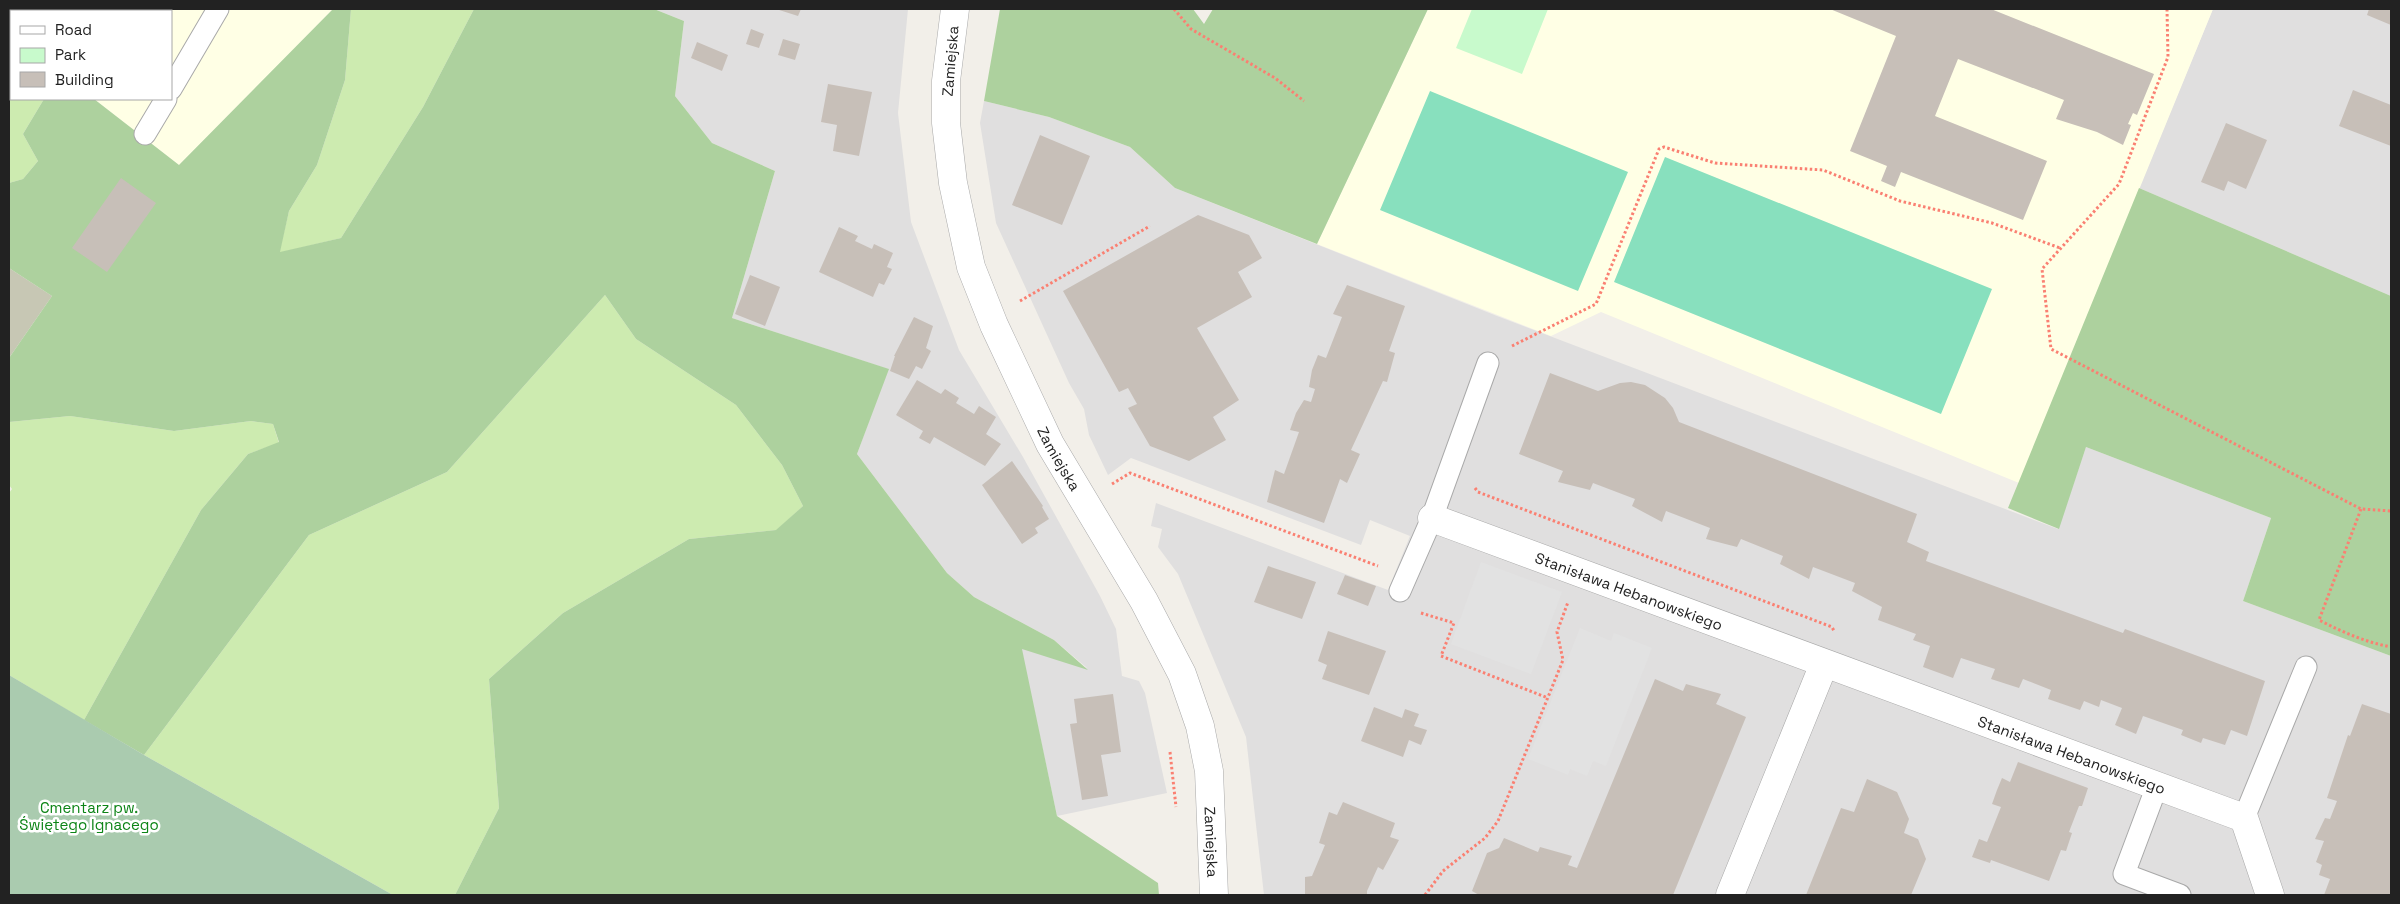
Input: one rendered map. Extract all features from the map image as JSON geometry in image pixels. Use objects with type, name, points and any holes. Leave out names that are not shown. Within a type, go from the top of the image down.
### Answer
[{"type":"street","name":"Zamiejska","points":[[955,9],[946,81],[946,124],[953,183],[971,267],[994,325],[1050,444],[1144,601],[1182,674],[1200,726],[1209,772],[1214,895]]},
{"type":"street","name":"Stanisława Hebanowskiego","points":[[1432,518],[2244,818]]},
{"type":"street","points":[[1730,895],[1834,667]]},
{"type":"street","points":[[2244,818],[2270,895]]},
{"type":"lane","points":[[172,87],[218,9]]},
{"type":"lane","points":[[145,134],[165,100]]},
{"type":"lane","points":[[1400,591],[1432,518],[1488,363]]},
{"type":"lane","points":[[2244,818],[2306,667]]},
{"type":"lane","points":[[2156,786],[2124,874],[2180,895]]},
{"type":"path","points":[[1174,9],[1191,29],[1275,78],[1304,101]]},
{"type":"path","points":[[2167,9],[2168,57],[2119,184],[2042,269],[2050,350],[2361,509],[2391,511]]},
{"type":"path","points":[[1540,332],[1596,304],[1659,149],[1664,147],[1715,163],[1822,170],[1900,201],[1992,223],[2060,248]]},
{"type":"path","points":[[1030,295],[1150,226]]},
{"type":"path","points":[[1453,460],[1472,469],[1471,481],[1478,492],[1832,626],[1850,652],[1834,667]]},
{"type":"path","points":[[1109,486],[1130,472],[1353,557]]},
{"type":"path","points":[[2361,509],[2319,620],[2342,632],[2391,647]]},
{"type":"path","points":[[1425,895],[1443,871],[1485,838],[1498,821],[1563,660],[1558,632],[1593,536]]},
{"type":"path","points":[[1436,617],[1454,623],[1441,656],[1548,698]]},
{"type":"shaded area","points":[[9,9],[333,9],[179,165],[95,100],[172,100],[172,10],[10,10],[9,32]]},
{"type":"shaded area","points":[[654,9],[908,9],[898,113],[911,222],[959,350],[1023,457],[1100,596],[1116,629],[1122,676],[1139,681],[1145,693],[1167,793],[1057,816],[1021,648],[1087,668],[1054,640],[974,597],[947,573],[857,454],[888,369],[732,318],[775,171],[712,143],[675,96],[684,21]]},
{"type":"shaded area","points":[[1428,9],[2213,9],[2019,483],[1601,312],[1551,336],[1317,244]]},
{"type":"shaded area","points":[[2213,9],[2391,9],[2391,296],[2139,188]]},
{"type":"shaded area","points":[[984,101],[1049,117],[1130,147],[1175,188],[1497,316],[2058,529],[2086,447],[2271,518],[2243,601],[2391,656],[2391,895],[1264,895],[1246,737],[1178,574],[1158,547],[1162,529],[1151,526],[1156,503],[1388,590],[1410,536],[1370,520],[1361,545],[1131,458],[1108,475],[1089,435],[1084,409],[1069,383],[996,223],[980,123]]},
{"type":"shaded area","points":[[9,268],[52,296],[9,358]]},
{"type":"shaded area","points":[[1481,562],[1562,592],[1531,674],[1451,644]]},
{"type":"shaded area","points":[[1580,628],[1611,641],[1614,633],[1652,648],[1606,766],[1593,761],[1587,776],[1570,769],[1568,775],[1528,759]]},
{"type":"green space","points":[[333,9],[351,9],[345,80],[317,165],[289,211],[280,252],[341,238],[423,107],[474,9],[654,9],[684,21],[675,96],[712,143],[775,171],[732,318],[889,369],[857,454],[947,573],[974,597],[1054,640],[1088,670],[1022,649],[1057,816],[1158,883],[1159,895],[455,895],[499,808],[489,679],[563,613],[689,539],[776,530],[803,506],[782,465],[736,405],[636,339],[605,295],[447,472],[309,535],[144,755],[84,720],[201,510],[248,454],[279,442],[273,424],[251,421],[174,431],[70,416],[9,422],[9,358],[52,296],[9,268],[9,183],[23,179],[38,161],[23,134],[43,100],[95,100],[179,165]]},
{"type":"green space","points":[[351,9],[474,9],[423,107],[341,238],[279,253],[289,211],[317,165],[345,80]]},
{"type":"green space","points":[[1000,9],[1193,9],[1204,24],[1213,9],[1428,9],[1317,244],[1175,188],[1130,147],[1049,117],[984,101]]},
{"type":"green space","points":[[1472,9],[1548,9],[1522,74],[1456,48]]},
{"type":"green space","points":[[9,32],[10,100],[43,100],[23,134],[38,161],[23,179],[9,183]]},
{"type":"green space","points":[[1430,91],[1628,172],[1578,291],[1380,210]]},
{"type":"green space","points":[[1665,157],[1992,289],[1941,414],[1614,282]]},
{"type":"green space","points":[[2139,188],[2391,296],[2391,656],[2243,601],[2271,518],[2086,447],[2059,529],[2008,508]]},
{"type":"green space","points":[[605,295],[636,339],[736,405],[782,465],[803,506],[777,530],[689,539],[563,613],[489,679],[499,808],[455,895],[393,895],[144,755],[309,535],[447,472]]},
{"type":"green space","points":[[70,416],[174,431],[251,421],[273,424],[279,443],[248,454],[201,510],[84,720],[9,675],[9,493],[12,489],[9,485],[9,422]]},
{"type":"green space","name":"Cmentarz pw. Świętego Ignacego","points":[[9,675],[144,755],[393,895],[9,895]]},
{"type":"building","points":[[776,9],[801,9],[798,16]]},
{"type":"building","points":[[1830,9],[1991,9],[2154,74],[2137,115],[2133,113],[2128,124],[2131,125],[2123,145],[2097,132],[2056,119],[2064,100],[1958,59],[1935,116],[2047,161],[2023,220],[1901,172],[1895,187],[1881,181],[1887,166],[1850,151],[1896,36]]},
{"type":"building","points":[[2369,9],[2391,9],[2391,25],[2367,15]]},
{"type":"building","points":[[751,29],[764,34],[759,48],[746,44]]},
{"type":"building","points":[[783,39],[800,44],[795,60],[778,55]]},
{"type":"building","points":[[697,42],[728,55],[722,71],[691,58]]},
{"type":"building","points":[[828,84],[872,92],[859,156],[833,151],[837,125],[821,122]]},
{"type":"building","points":[[2353,90],[2391,105],[2391,146],[2339,126]]},
{"type":"building","points":[[2226,123],[2267,140],[2246,189],[2228,181],[2224,191],[2201,182]]},
{"type":"building","points":[[1040,135],[1090,156],[1062,225],[1012,205]]},
{"type":"building","points":[[121,178],[156,203],[107,272],[72,248]]},
{"type":"building","points":[[1198,215],[1249,235],[1262,258],[1238,272],[1252,297],[1197,328],[1239,400],[1213,417],[1226,440],[1189,461],[1150,446],[1128,408],[1137,404],[1128,388],[1119,392],[1063,291]]},
{"type":"building","points":[[839,227],[858,236],[855,241],[872,249],[874,244],[893,253],[887,267],[892,269],[884,285],[879,283],[873,297],[819,272]]},
{"type":"building","points":[[750,275],[780,287],[765,326],[735,314]]},
{"type":"building","points":[[1347,285],[1405,306],[1389,351],[1395,353],[1387,382],[1383,381],[1351,450],[1360,454],[1347,483],[1340,479],[1324,523],[1267,502],[1275,470],[1284,474],[1299,432],[1290,430],[1296,413],[1304,400],[1311,402],[1315,389],[1309,387],[1312,370],[1318,355],[1326,358],[1342,317],[1333,314]]},
{"type":"building","points":[[914,317],[933,326],[926,348],[931,351],[922,369],[916,366],[909,379],[890,371],[894,356]]},
{"type":"building","points":[[1550,373],[1598,391],[1620,383],[1631,382],[1645,385],[1665,398],[1673,408],[1679,422],[1917,514],[1907,542],[1929,552],[1926,561],[2123,633],[2125,629],[2265,681],[2247,736],[2231,730],[2225,745],[2203,738],[2201,743],[2181,735],[2183,730],[2143,716],[2136,734],[2115,725],[2122,708],[2101,700],[2099,707],[2084,701],[2080,710],[2048,699],[2051,690],[2023,679],[2019,688],[1991,679],[1995,669],[1961,658],[1953,678],[1923,667],[1930,646],[1913,640],[1916,634],[1878,620],[1882,607],[1852,591],[1855,583],[1813,567],[1809,579],[1780,564],[1783,556],[1741,539],[1737,547],[1706,539],[1710,528],[1666,511],[1662,522],[1632,506],[1635,499],[1593,483],[1590,490],[1558,482],[1563,471],[1519,454]]},
{"type":"building","points":[[917,380],[941,394],[945,389],[959,398],[956,403],[974,414],[979,406],[996,417],[986,434],[1001,444],[985,466],[934,437],[930,444],[919,438],[923,431],[896,415]]},
{"type":"building","points":[[1012,461],[1043,506],[1049,519],[1035,528],[1038,533],[1022,544],[982,485]]},
{"type":"building","points":[[1268,566],[1316,582],[1302,619],[1254,602]]},
{"type":"building","points":[[1345,575],[1376,586],[1368,606],[1337,594]]},
{"type":"building","points":[[1328,631],[1386,651],[1369,695],[1322,679],[1327,665],[1318,661]]},
{"type":"building","points":[[1655,679],[1683,691],[1686,684],[1721,694],[1716,704],[1746,717],[1673,895],[1479,895],[1472,891],[1487,853],[1499,848],[1504,838],[1538,852],[1540,847],[1572,856],[1568,865],[1577,868]]},
{"type":"building","points":[[1113,694],[1121,752],[1101,755],[1108,796],[1082,800],[1070,724],[1077,723],[1074,699]]},
{"type":"building","points":[[2362,704],[2391,714],[2391,895],[2324,895],[2330,879],[2319,875],[2322,865],[2316,862],[2324,841],[2315,839],[2325,818],[2330,819],[2337,801],[2327,798],[2348,735],[2350,736]]},
{"type":"building","points":[[1374,707],[1402,718],[1405,709],[1419,714],[1414,726],[1427,730],[1421,745],[1409,740],[1403,757],[1361,741]]},
{"type":"building","points":[[2018,762],[2088,788],[2082,806],[2079,806],[2069,832],[2072,833],[2066,851],[2061,850],[2049,881],[1991,860],[1990,863],[1972,857],[1979,839],[1987,842],[2001,807],[1992,804],[2002,778],[2010,782]]},
{"type":"building","points":[[1867,779],[1897,792],[1909,819],[1904,833],[1918,839],[1926,859],[1911,895],[1806,895],[1841,808],[1854,812]]},
{"type":"building","points":[[1343,802],[1395,823],[1390,837],[1399,840],[1383,870],[1378,867],[1367,895],[1305,895],[1305,877],[1312,876],[1325,845],[1319,843],[1329,812],[1337,815]]}]
